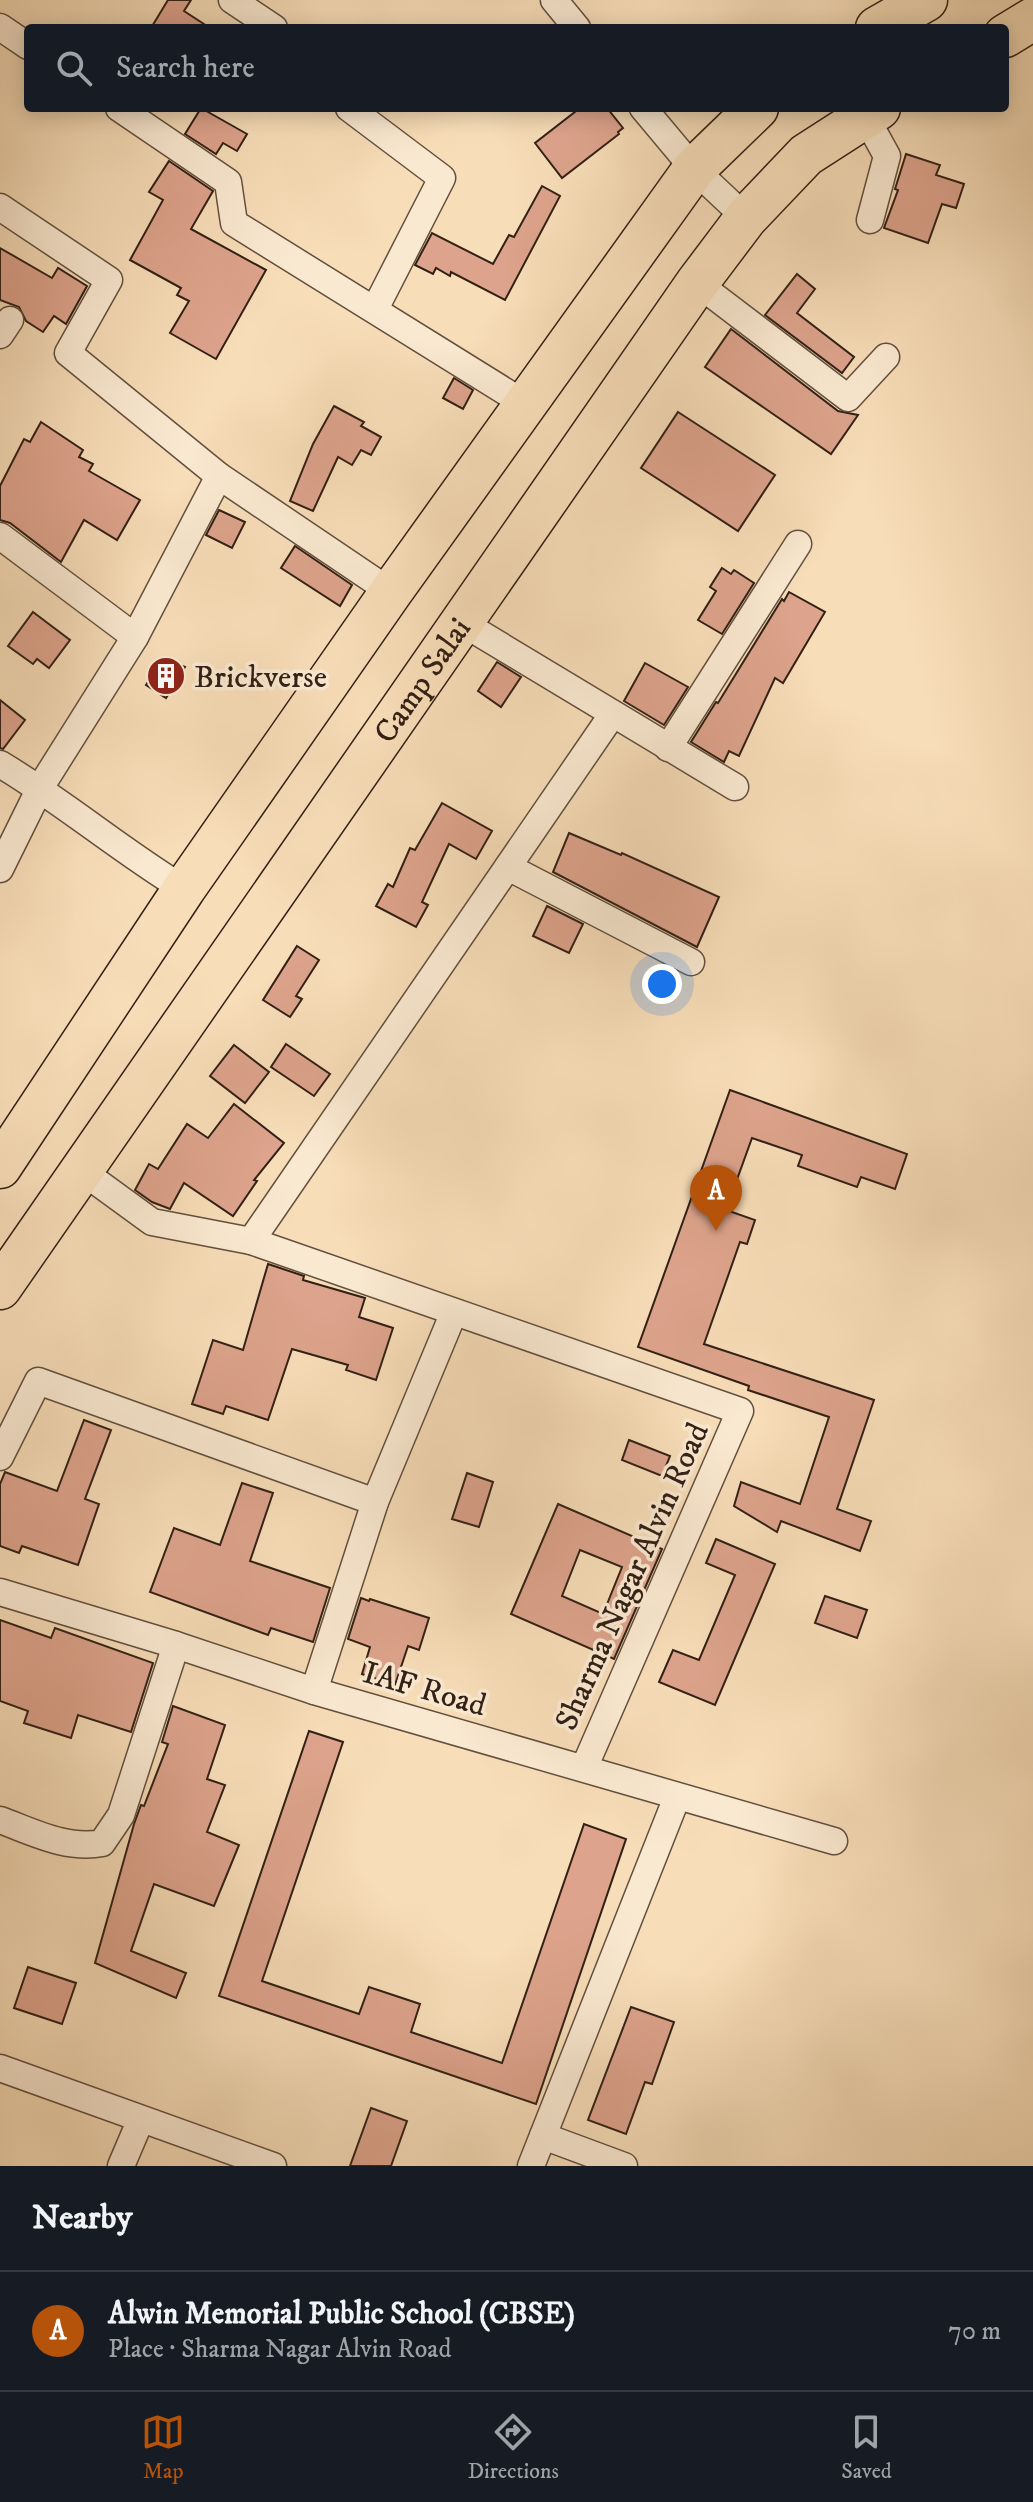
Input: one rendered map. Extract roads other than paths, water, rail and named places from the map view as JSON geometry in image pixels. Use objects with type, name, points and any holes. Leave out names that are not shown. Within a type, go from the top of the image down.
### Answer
[{"type":"main road","points":[[884,24],[926,0]]},
{"type":"main road","points":[[1009,34],[1033,19]]},
{"type":"main road","points":[[0,1167],[184,889],[391,592],[694,169],[753,112]]},
{"type":"main road","name":"Camp Salai","points":[[0,1288],[697,283],[746,218],[806,155],[872,112]]},
{"type":"street","points":[[232,0],[268,24]]},
{"type":"street","points":[[561,2],[575,24]]},
{"type":"street","points":[[0,27],[24,43]]},
{"type":"street","points":[[125,112],[228,182],[234,223],[527,405]]},
{"type":"street","points":[[354,112],[442,178],[375,309]]},
{"type":"street","points":[[646,112],[694,169],[746,218]]},
{"type":"street","points":[[870,220],[887,156],[872,112]]},
{"type":"street","points":[[0,207],[109,280],[68,353],[219,476],[391,592]]},
{"type":"street","points":[[697,283],[848,398],[886,357]]},
{"type":"street","points":[[0,869],[40,788],[135,637],[219,476]]},
{"type":"street","points":[[0,536],[135,637]]},
{"type":"street","points":[[668,748],[798,544]]},
{"type":"street","points":[[461,622],[735,787]]},
{"type":"street","points":[[251,1241],[612,715]]},
{"type":"street","points":[[0,764],[40,788],[184,889]]},
{"type":"street","points":[[508,867],[691,962]]},
{"type":"street","points":[[82,1171],[152,1222],[251,1241],[454,1312],[375,1502],[314,1691]]},
{"type":"street","name":"Sharma Nagar Alvin Road","points":[[454,1312],[740,1411],[584,1768]]},
{"type":"street","points":[[0,1457],[38,1381],[375,1502]]},
{"type":"street","name":"IAF Road","points":[[0,1592],[314,1691],[834,1841]]},
{"type":"street","points":[[0,1820],[65,1843],[102,1843],[121,1815],[176,1645]]},
{"type":"street","points":[[531,2166],[677,1797]]},
{"type":"street","points":[[0,2068],[273,2166]]},
{"type":"street","points":[[121,2166],[141,2119]]},
{"type":"street","points":[[543,2136],[624,2166]]},
{"type":"place","name":"Brickverse","points":[[166,676]]},
{"type":"place","name":"Alwin Memorial Public School (CBSE)","points":[[716,1231]]}]
